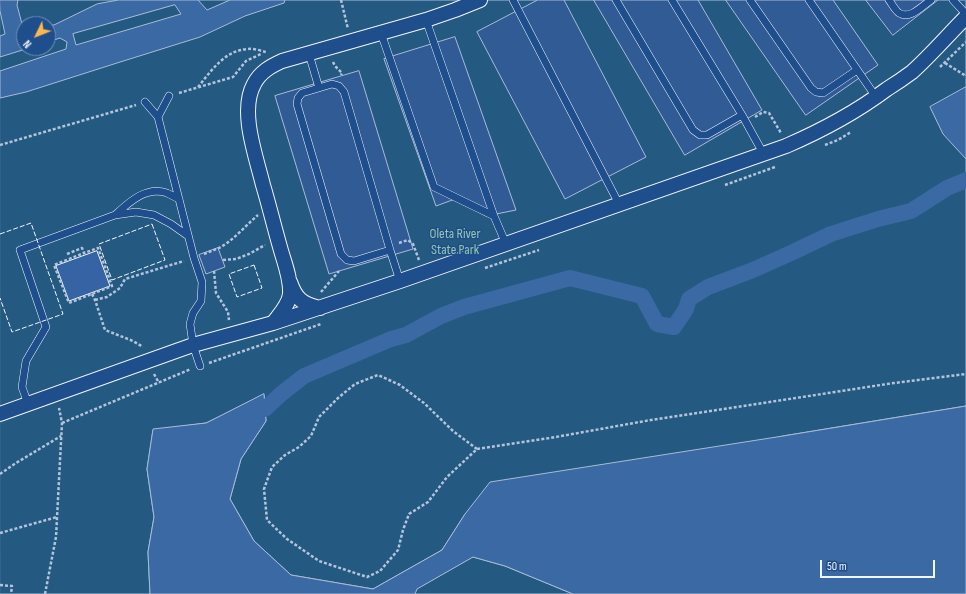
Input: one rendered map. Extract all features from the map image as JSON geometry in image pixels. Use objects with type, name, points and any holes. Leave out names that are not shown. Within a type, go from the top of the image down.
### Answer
[{"type":"street","points":[[314,306],[299,298],[292,289],[277,239],[250,131],[248,110],[250,93],[254,83],[270,66],[282,61],[426,20],[480,0]]},
{"type":"street","points":[[0,414],[193,345],[273,323],[314,306],[400,281],[786,146],[810,136],[851,114],[912,72],[966,17]]},
{"type":"street","points":[[273,323],[284,309],[290,295],[288,278]]},
{"type":"lane","points":[[513,0],[619,204]]},
{"type":"lane","points":[[616,0],[693,130],[700,135],[707,135],[744,119]]},
{"type":"lane","points":[[672,0],[763,153]]},
{"type":"lane","points":[[750,0],[811,88],[816,92],[823,93],[857,70]]},
{"type":"lane","points":[[809,0],[876,97]]},
{"type":"lane","points":[[889,0],[898,13],[906,15],[912,14],[931,0]]},
{"type":"lane","points":[[952,0],[966,14]]},
{"type":"lane","points":[[426,20],[494,216],[506,244]]},
{"type":"lane","points":[[381,33],[434,187],[494,216]]},
{"type":"lane","points":[[309,54],[319,88]]},
{"type":"lane","points":[[390,250],[354,261],[347,260],[341,254],[297,104],[298,98],[302,92],[332,84],[339,86],[344,92],[400,281]]},
{"type":"lane","points":[[158,117],[169,96]]},
{"type":"lane","points":[[145,102],[158,117],[188,236],[202,282],[201,301],[193,312],[190,324],[193,345],[200,366]]},
{"type":"lane","points":[[115,215],[130,202],[144,193],[158,191],[168,193],[179,199]]},
{"type":"lane","points":[[28,404],[22,387],[26,361],[46,327],[20,250],[115,215],[136,212],[154,215],[171,224],[188,236]]},
{"type":"path","points":[[341,0],[352,41]]},
{"type":"path","points":[[198,88],[209,73],[225,56],[236,50],[250,48],[266,52]]},
{"type":"path","points":[[332,60],[335,66],[342,73],[339,86]]},
{"type":"path","points":[[945,63],[966,76]]},
{"type":"path","points":[[169,96],[233,77]]},
{"type":"path","points":[[0,145],[145,102]]},
{"type":"path","points":[[744,119],[763,112],[769,113],[782,136]]},
{"type":"path","points":[[223,260],[236,259],[249,254],[277,239]]},
{"type":"path","points":[[390,250],[397,243],[408,240],[414,244],[419,262]]},
{"type":"path","points":[[66,254],[82,248],[84,253]]},
{"type":"path","points":[[98,248],[112,286],[92,293],[68,303],[54,265],[98,248]]},
{"type":"path","points":[[214,271],[216,293],[228,312],[232,334]]},
{"type":"path","points":[[314,306],[339,271]]},
{"type":"path","points":[[92,293],[105,330],[133,341],[143,347],[148,361],[159,382]]},
{"type":"path","points":[[476,449],[424,403],[400,385],[378,375],[355,384],[338,398],[319,417],[311,436],[299,447],[285,455],[272,467],[264,489],[267,520],[287,539],[319,561],[367,577],[380,571],[398,550],[402,530],[409,514],[428,502],[447,477],[476,449],[658,419],[894,383],[966,374]]},
{"type":"path","points":[[45,594],[56,537],[62,423],[56,394]]},
{"type":"path","points":[[0,474],[61,436]]},
{"type":"path","points":[[0,533],[57,517]]},
{"type":"path","points":[[0,585],[12,586],[11,594]]},
{"type":"green space","name":"Oleta River State Park","points":[[0,0],[966,0],[966,406],[783,436],[465,514],[442,550],[373,589],[291,575],[254,541],[230,499],[241,459],[266,421],[264,395],[206,423],[153,430],[147,469],[154,517],[148,552],[150,594],[0,594]]},
{"type":"green space","points":[[473,557],[505,566],[573,594],[408,594]]},
{"type":"shaded area","points":[[0,0],[18,0],[17,5],[20,16],[16,16],[16,52],[0,57],[0,36],[5,34],[0,11]]},
{"type":"shaded area","points":[[119,0],[198,0],[207,10],[230,0],[285,0],[284,3],[245,16],[200,37],[26,92],[0,98],[0,71],[45,56],[56,56],[56,52],[66,49],[67,42],[60,38],[56,39],[56,24],[97,4]],"holes":[[[175,5],[181,14],[76,45],[73,34]]]},
{"type":"shaded area","points":[[538,0],[564,0],[646,157],[565,199],[477,32]]},
{"type":"shaded area","points":[[594,0],[698,0],[762,110],[685,155]]},
{"type":"shaded area","points":[[726,0],[833,0],[878,65],[806,115]]},
{"type":"shaded area","points":[[866,0],[938,0],[893,35]]},
{"type":"shaded area","points":[[455,37],[516,210],[486,216],[455,199],[436,206],[384,59]]},
{"type":"shaded area","points":[[359,71],[413,249],[329,274],[275,96]]},
{"type":"shaded area","points":[[966,87],[966,159],[943,134],[930,107]]},
{"type":"shaded area","points":[[218,248],[225,267],[206,274],[199,255]]},
{"type":"shaded area","points":[[264,394],[266,421],[241,459],[230,499],[254,541],[291,575],[373,589],[442,550],[465,514],[490,482],[966,406],[966,594],[573,594],[505,566],[473,557],[417,589],[415,594],[150,594],[148,552],[154,517],[147,469],[153,429],[206,423]]},
{"type":"building","points":[[97,251],[110,286],[69,301],[56,266]]},
{"type":"waterway","points":[[265,409],[304,376],[391,339],[406,335],[441,316],[464,307],[570,278],[642,296],[657,324],[674,327],[686,309],[689,299],[708,287],[753,270],[831,234],[878,219],[911,211],[947,188],[966,180]]},
{"type":"fence","points":[[0,234],[31,223],[63,314],[12,332],[0,298]]},
{"type":"fence","points":[[152,224],[165,260],[112,280],[99,244],[152,224]]},
{"type":"fence","points":[[254,265],[262,288],[237,297],[229,274],[254,265]]}]
